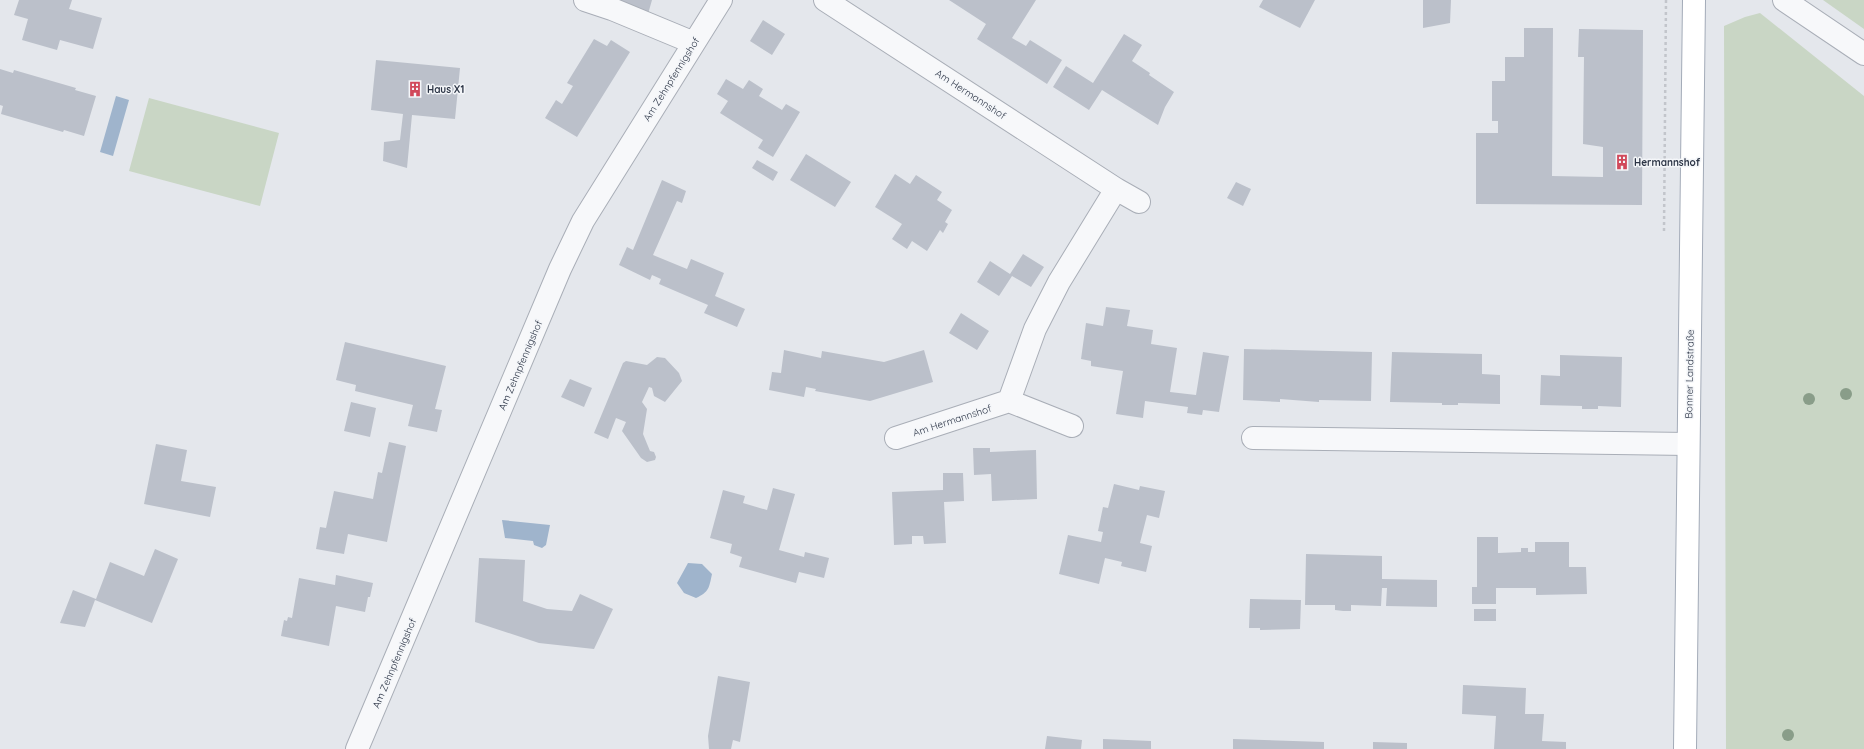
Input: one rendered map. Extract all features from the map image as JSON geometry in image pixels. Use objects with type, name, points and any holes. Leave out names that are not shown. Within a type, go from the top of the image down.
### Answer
[{"type":"main road","name":"Bonner Landstraße","points":[[1685,749],[1694,0]]},
{"type":"street","points":[[585,0],[612,9],[694,43]]},
{"type":"street","name":"Am Zehnpfennigshof","points":[[357,749],[563,262],[583,221],[721,0]]},
{"type":"street","name":"Am Hermannshof","points":[[826,0],[1116,189],[1139,202]]},
{"type":"street","points":[[1784,0],[1864,54]]},
{"type":"street","points":[[1072,426],[1009,401],[1036,329],[1059,282],[1116,189]]},
{"type":"street","name":"Am Hermannshof","points":[[896,438],[1009,401]]},
{"type":"street","points":[[1253,438],[1688,444]]},
{"type":"green space","points":[[1823,0],[1864,0],[1864,29]]},
{"type":"green space","points":[[1760,13],[1864,96],[1864,749],[1726,749],[1724,26],[1745,17]]},
{"type":"green space","points":[[149,98],[279,133],[260,206],[129,171]]},
{"type":"water","points":[[116,96],[129,100],[113,156],[100,152]]},
{"type":"water","points":[[502,520],[550,525],[546,545],[542,548],[534,545],[533,541],[505,538]]},
{"type":"water","points":[[688,563],[702,564],[712,574],[708,589],[704,594],[696,598],[684,593],[677,583]]},
{"type":"building","points":[[19,0],[72,0],[69,9],[102,18],[93,49],[60,40],[57,50],[22,40],[28,19],[14,15]]},
{"type":"building","points":[[622,0],[652,0],[648,14],[620,6]]},
{"type":"building","points":[[949,0],[1036,0],[1012,38],[1026,46],[1030,40],[1062,60],[1047,84],[977,39],[986,24]]},
{"type":"building","points":[[1263,0],[1315,0],[1300,28],[1259,7]]},
{"type":"building","points":[[1423,0],[1451,0],[1450,23],[1423,28]]},
{"type":"building","points":[[763,20],[785,34],[772,55],[750,41]]},
{"type":"building","points":[[1524,28],[1553,28],[1552,176],[1603,177],[1603,147],[1583,144],[1584,57],[1578,57],[1579,29],[1643,30],[1642,205],[1476,204],[1476,133],[1498,133],[1498,121],[1492,121],[1492,81],[1505,81],[1505,57],[1524,57]]},
{"type":"building","points":[[1124,34],[1142,45],[1132,61],[1174,92],[1165,107],[1158,125],[1102,90],[1089,110],[1053,87],[1066,66],[1093,83]]},
{"type":"building","points":[[594,39],[607,46],[611,40],[630,52],[577,137],[545,118],[556,100],[562,104],[573,86],[567,83]]},
{"type":"building","name":"Haus X1","points":[[376,60],[460,68],[455,119],[412,115],[407,168],[383,161],[384,142],[400,140],[403,114],[371,110]]},
{"type":"building","points":[[0,69],[13,73],[14,70],[76,88],[75,90],[96,96],[84,136],[64,130],[63,132],[1,114],[3,106],[0,105]]},
{"type":"building","points":[[726,79],[743,89],[749,80],[763,89],[759,96],[782,110],[786,104],[800,112],[773,157],[758,148],[763,140],[720,113],[728,101],[717,94]]},
{"type":"building","points":[[806,154],[851,182],[835,207],[790,180]]},
{"type":"building","points":[[757,160],[778,172],[773,181],[752,168]]},
{"type":"building","points":[[895,174],[910,184],[916,175],[942,192],[937,200],[952,210],[945,222],[948,224],[943,233],[940,230],[927,251],[912,241],[907,249],[892,239],[902,224],[875,207]]},
{"type":"building","points":[[662,180],[686,191],[682,203],[677,201],[653,255],[687,269],[691,259],[724,273],[715,296],[745,309],[737,327],[704,313],[708,305],[659,284],[661,279],[652,275],[650,280],[619,265],[627,247],[633,250]]},
{"type":"building","points":[[1236,182],[1251,189],[1243,206],[1227,198]]},
{"type":"building","points":[[1023,254],[1044,267],[1031,287],[1012,276],[999,296],[977,282],[990,261],[1010,274]]},
{"type":"building","points":[[1106,307],[1130,310],[1127,326],[1153,330],[1151,344],[1177,348],[1170,392],[1196,395],[1203,352],[1229,356],[1219,412],[1203,410],[1202,415],[1187,413],[1188,407],[1145,401],[1143,418],[1116,414],[1123,371],[1091,366],[1091,361],[1081,359],[1086,323],[1103,326]]},
{"type":"building","points":[[961,313],[989,331],[977,350],[949,333]]},
{"type":"building","points":[[345,342],[446,366],[435,409],[442,410],[437,432],[408,426],[413,405],[355,391],[356,385],[336,380]]},
{"type":"building","points":[[1244,349],[1372,352],[1371,401],[1319,400],[1319,402],[1280,399],[1280,402],[1243,400]]},
{"type":"building","points":[[784,350],[821,358],[822,351],[884,362],[924,350],[933,382],[870,401],[815,391],[816,389],[806,387],[804,397],[769,390],[772,372],[781,373]]},
{"type":"building","points":[[1392,352],[1482,354],[1482,374],[1500,375],[1500,404],[1458,403],[1458,405],[1442,405],[1442,403],[1390,402]]},
{"type":"building","points":[[1560,355],[1622,357],[1621,407],[1598,406],[1598,409],[1582,409],[1582,406],[1540,405],[1541,375],[1560,376]]},
{"type":"building","points":[[657,357],[665,358],[679,373],[682,381],[665,402],[654,396],[652,388],[649,387],[642,402],[647,409],[643,434],[650,451],[654,452],[656,457],[655,460],[647,462],[641,458],[622,431],[626,422],[616,418],[608,439],[594,433],[623,363],[626,361],[647,365]]},
{"type":"building","points":[[570,379],[592,388],[584,407],[561,397]]},
{"type":"building","points":[[351,402],[376,408],[370,437],[344,431]]},
{"type":"building","points":[[389,442],[406,446],[387,542],[348,534],[344,554],[316,549],[320,527],[326,528],[334,491],[373,499],[378,472],[382,473]]},
{"type":"building","points":[[156,444],[187,450],[181,481],[216,487],[210,517],[144,504]]},
{"type":"building","points":[[973,448],[990,448],[990,452],[1036,450],[1037,499],[992,501],[991,474],[974,475]]},
{"type":"building","points":[[943,473],[963,473],[964,501],[944,502],[946,543],[924,544],[923,536],[912,536],[912,544],[894,545],[892,492],[943,490]]},
{"type":"building","points":[[1114,484],[1139,490],[1140,486],[1165,491],[1159,518],[1147,515],[1140,543],[1152,546],[1146,572],[1121,566],[1122,562],[1105,558],[1099,584],[1059,574],[1068,535],[1101,542],[1103,532],[1098,531],[1103,507],[1108,508]]},
{"type":"building","points":[[773,488],[795,494],[779,550],[804,557],[805,552],[829,558],[824,578],[799,572],[796,583],[739,567],[742,557],[730,553],[732,544],[710,538],[723,490],[745,496],[743,503],[767,510]]},
{"type":"building","points":[[1477,537],[1498,537],[1498,553],[1521,552],[1521,548],[1528,548],[1528,552],[1535,552],[1535,542],[1569,542],[1569,567],[1586,567],[1587,594],[1536,595],[1536,588],[1496,588],[1496,604],[1472,604],[1472,587],[1477,587]]},
{"type":"building","points":[[155,549],[178,559],[152,623],[95,600],[85,627],[60,623],[73,590],[96,599],[110,562],[144,576]]},
{"type":"building","points":[[1306,554],[1382,556],[1382,579],[1437,580],[1437,607],[1386,606],[1387,588],[1382,588],[1381,606],[1351,605],[1351,611],[1343,611],[1335,610],[1335,605],[1305,605]]},
{"type":"building","points":[[479,558],[525,560],[523,601],[547,609],[572,611],[580,594],[613,609],[594,649],[539,643],[475,622]]},
{"type":"building","points":[[336,575],[373,583],[365,612],[336,606],[329,646],[281,636],[284,620],[287,621],[288,617],[292,618],[299,578],[335,585]]},
{"type":"building","points":[[1250,599],[1301,600],[1300,629],[1260,630],[1260,628],[1249,628]]},
{"type":"building","points":[[1474,609],[1496,609],[1496,621],[1474,621]]},
{"type":"building","points":[[718,676],[750,682],[740,742],[733,740],[731,749],[709,749],[708,736]]},
{"type":"building","points":[[1463,685],[1526,688],[1525,714],[1544,714],[1542,741],[1566,742],[1566,749],[1494,749],[1496,716],[1462,714]]},
{"type":"building","points":[[1047,736],[1082,740],[1081,749],[1045,749]]},
{"type":"building","points":[[1103,739],[1151,741],[1151,749],[1103,749]]},
{"type":"building","points":[[1233,739],[1324,742],[1324,749],[1233,749]]},
{"type":"building","points":[[1373,742],[1407,743],[1407,749],[1373,749]]},
{"type":"place","name":"Haus X1","points":[[415,89]]},
{"type":"place","name":"Hermannshof","points":[[1622,162]]}]
